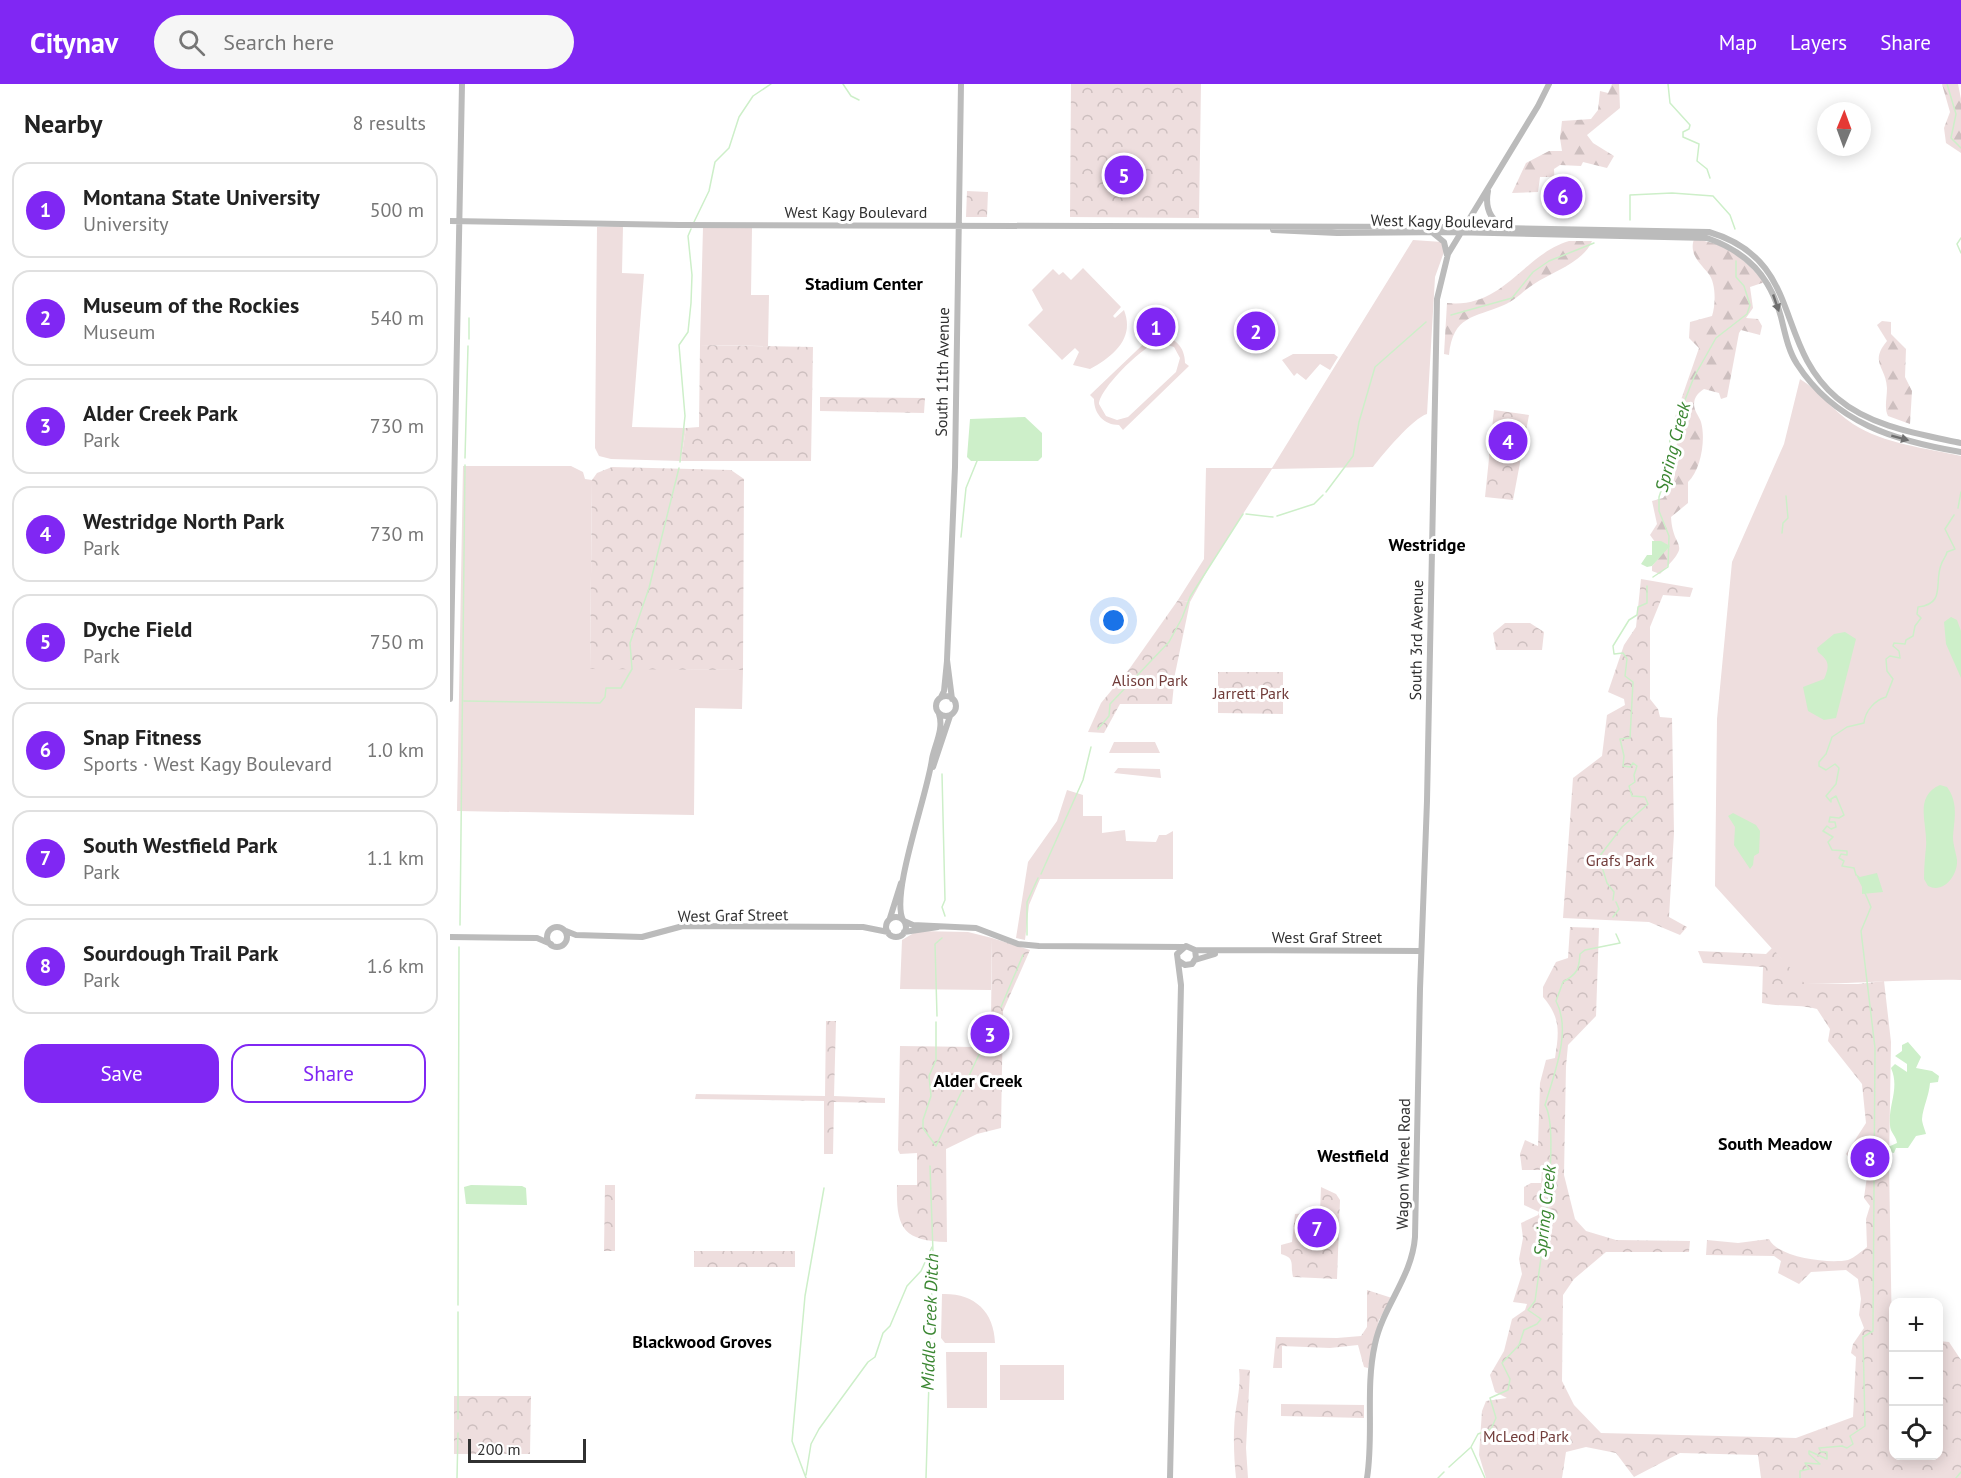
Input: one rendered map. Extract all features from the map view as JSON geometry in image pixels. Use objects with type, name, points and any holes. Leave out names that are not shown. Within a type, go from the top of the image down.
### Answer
[{"type":"main road","points":[[450,699],[452,461],[462,84]]},
{"type":"main road","name":"South 11th Avenue","points":[[941,698],[944,691],[947,660],[955,467],[961,84]]},
{"type":"main road","name":"South 3rd Avenue","points":[[1421,951],[1427,801],[1436,311],[1447,257],[1538,106],[1548,84]]},
{"type":"main road","points":[[1488,188],[1487,204],[1490,214],[1508,229]]},
{"type":"main road","name":"West Kagy Boulevard","points":[[450,221],[672,225],[959,225],[1622,232]]},
{"type":"main road","name":"West Kagy Boulevard","points":[[1262,228],[1328,233],[1508,229],[1622,232]]},
{"type":"main road","points":[[1622,232],[1694,230],[1723,236],[1742,246],[1759,259],[1777,283],[1806,362],[1837,398],[1877,422],[1961,442]]},
{"type":"main road","points":[[1432,232],[1444,242],[1447,257]]},
{"type":"main road","points":[[1622,232],[1695,236],[1726,244],[1741,253],[1767,281],[1797,364],[1822,393],[1852,419],[1865,426],[1895,437],[1961,452]]},
{"type":"main road","name":"South 11th Avenue","points":[[947,660],[952,699]]},
{"type":"main road","points":[[904,932],[904,920],[899,907],[902,883],[941,727],[936,704],[941,698],[952,699],[955,709],[950,716],[932,768]]},
{"type":"main road","points":[[939,714],[950,716]]},
{"type":"main road","points":[[888,932],[889,921],[895,910],[896,893],[902,883]]},
{"type":"main road","name":"West Graf Street","points":[[863,927],[898,917],[913,925],[976,928],[1027,945],[1183,947],[1195,950],[1421,951]]},
{"type":"main road","name":"West Graf Street","points":[[564,944],[574,940],[604,937],[652,936],[683,926],[863,927],[888,932],[894,936],[904,932],[939,927]]},
{"type":"main road","points":[[450,937],[522,938],[541,938],[557,947],[564,944],[567,938],[566,932],[560,927],[522,938]]},
{"type":"main road","points":[[551,929],[548,936],[551,944]]},
{"type":"main road","name":"West Graf Street","points":[[566,932],[604,937]]},
{"type":"main road","points":[[1410,951],[1422,939]]},
{"type":"main road","points":[[1170,1478],[1181,985],[1178,959],[1183,947]]},
{"type":"main road","name":"West Graf Street","points":[[1161,948],[1178,959],[1192,963],[1233,950]]},
{"type":"main road","points":[[1181,985],[1192,963],[1195,950]]},
{"type":"main road","name":"Wagon Wheel Road","points":[[1367,1478],[1371,1368],[1376,1341],[1408,1271],[1414,1246],[1421,951]]},
{"type":"green space","points":[[1071,84],[1201,84],[1199,218],[1070,217]]},
{"type":"green space","points":[[1612,84],[1619,84],[1620,108],[1587,135],[1593,143],[1614,156],[1607,168],[1583,162],[1581,166],[1560,165],[1554,169],[1555,188],[1551,177],[1540,177],[1538,192],[1512,193],[1526,163],[1549,151],[1562,151],[1560,138],[1562,121],[1591,119],[1598,110],[1600,91],[1608,93]]},
{"type":"green space","points":[[1942,84],[1958,84],[1961,99],[1961,153],[1946,143],[1944,128],[1950,112]]},
{"type":"green space","points":[[967,191],[988,192],[987,217],[966,217]]},
{"type":"green space","points":[[623,226],[622,273],[644,274],[632,427],[686,428],[681,461],[611,459],[599,456],[595,448],[597,227]]},
{"type":"green space","points":[[703,227],[752,228],[751,295],[769,295],[768,346],[700,345]]},
{"type":"green space","points":[[1694,239],[1726,248],[1765,282],[1750,287],[1753,308],[1746,318],[1758,319],[1762,326],[1760,335],[1741,330],[1739,333],[1727,397],[1721,399],[1719,393],[1704,389],[1695,399],[1695,409],[1701,422],[1703,437],[1701,454],[1696,470],[1688,482],[1688,503],[1671,517],[1679,550],[1660,574],[1652,571],[1652,566],[1663,553],[1650,535],[1657,524],[1652,501],[1663,498],[1670,489],[1675,474],[1675,453],[1679,438],[1674,420],[1699,348],[1689,338],[1690,322],[1712,316],[1714,305],[1713,282],[1694,253]]},
{"type":"green space","points":[[1413,240],[1442,242],[1444,252],[1435,277],[1427,414],[1406,429],[1373,467],[1272,469],[1212,562],[1190,602],[1178,600],[1204,559],[1206,468],[1272,468]]},
{"type":"green space","points":[[1569,241],[1592,241],[1575,261],[1534,284],[1504,305],[1474,316],[1460,325],[1451,342],[1449,355],[1444,354],[1447,303],[1466,303],[1483,298],[1512,279],[1539,257]]},
{"type":"green space","points":[[1083,268],[1121,307],[1113,316],[1115,318],[1124,310],[1127,320],[1127,329],[1120,345],[1107,358],[1090,369],[1073,365],[1079,352],[1075,348],[1062,360],[1028,325],[1043,310],[1032,290],[1053,269],[1059,275],[1063,272],[1071,280]]},
{"type":"green space","points":[[1882,321],[1891,322],[1891,334],[1906,349],[1905,377],[1912,391],[1910,424],[1888,416],[1887,413],[1887,388],[1879,355],[1887,341],[1877,325]]},
{"type":"green space","points":[[1156,332],[1178,344],[1185,357],[1185,363],[1189,366],[1123,430],[1119,425],[1101,418],[1094,399],[1090,395]],"holes":[[[1158,342],[1174,347],[1180,358],[1176,372],[1128,417],[1117,420],[1106,416],[1099,404],[1101,397],[1123,368]]]},
{"type":"green space","points":[[700,345],[813,347],[811,461],[681,461],[686,428],[699,427]]},
{"type":"green space","points":[[1293,354],[1334,354],[1338,357],[1330,370],[1320,364],[1306,380],[1297,373],[1294,376],[1282,360]]},
{"type":"green space","points":[[1800,379],[1846,419],[1865,431],[1906,444],[1961,456],[1961,980],[1804,984],[1715,886],[1717,719],[1732,562],[1784,444]]},
{"type":"green space","points":[[820,397],[925,398],[924,413],[820,411]]},
{"type":"green space","points":[[1494,410],[1529,415],[1513,500],[1485,497]]},
{"type":"green space","points":[[463,466],[571,466],[583,472],[585,479],[592,480],[590,668],[743,670],[742,709],[695,708],[694,815],[457,811]]},
{"type":"green space","points":[[612,467],[731,470],[744,479],[743,670],[590,669],[592,480],[597,473]]},
{"type":"green space","name":"Grafs Park","points":[[1641,579],[1693,588],[1690,597],[1663,595],[1650,627],[1650,699],[1658,709],[1660,717],[1672,718],[1674,833],[1669,917],[1687,927],[1680,935],[1649,922],[1563,918],[1573,778],[1602,756],[1607,715],[1625,705],[1624,699],[1608,692],[1624,645],[1636,627]]},
{"type":"green space","name":"Alison Park","points":[[1178,600],[1190,602],[1175,674],[1172,704],[1120,704],[1104,733],[1088,732],[1101,703],[1130,668]]},
{"type":"green space","points":[[1505,623],[1530,623],[1544,632],[1542,650],[1496,650],[1493,633]]},
{"type":"green space","name":"Jarrett Park","points":[[1218,672],[1283,672],[1283,714],[1218,713]]},
{"type":"green space","points":[[1114,742],[1155,742],[1160,753],[1109,753]]},
{"type":"green space","points":[[1118,768],[1160,769],[1161,778],[1114,773]]},
{"type":"green space","points":[[1067,790],[1083,795],[1083,816],[1102,816],[1102,833],[1125,830],[1126,841],[1156,842],[1159,835],[1166,835],[1173,831],[1173,879],[1040,879],[1029,905],[1025,940],[1016,938],[1028,862],[1057,821]]},
{"type":"green space","name":"McLeod Park","points":[[1570,927],[1599,928],[1596,1016],[1568,1045],[1566,1066],[1564,1175],[1575,1219],[1586,1231],[1616,1240],[1690,1241],[1689,1252],[1606,1252],[1574,1279],[1563,1295],[1562,1381],[1574,1405],[1601,1433],[1796,1438],[1853,1417],[1856,1357],[1851,1353],[1853,1344],[1864,1328],[1859,1315],[1861,1299],[1858,1279],[1846,1270],[1811,1272],[1799,1284],[1778,1273],[1781,1261],[1774,1256],[1706,1255],[1707,1240],[1738,1243],[1769,1239],[1782,1251],[1805,1258],[1829,1261],[1848,1260],[1867,1247],[1866,1219],[1870,1206],[1864,1198],[1867,1176],[1846,1154],[1866,1123],[1862,1084],[1828,1041],[1830,1029],[1817,1009],[1762,1003],[1763,967],[1703,963],[1698,951],[1766,954],[1772,948],[1805,984],[1858,984],[1884,981],[1891,1042],[1889,1460],[1943,1460],[1943,1341],[1949,1342],[1961,1360],[1961,1478],[1761,1478],[1758,1455],[1680,1453],[1634,1477],[1616,1453],[1586,1447],[1566,1452],[1562,1478],[1486,1478],[1479,1455],[1482,1411],[1486,1401],[1507,1398],[1495,1392],[1490,1375],[1504,1351],[1512,1319],[1525,1310],[1527,1304],[1513,1302],[1522,1274],[1519,1259],[1523,1238],[1521,1223],[1538,1215],[1539,1212],[1524,1205],[1524,1187],[1531,1183],[1541,1183],[1542,1170],[1522,1170],[1520,1154],[1525,1140],[1538,1146],[1540,1083],[1546,1060],[1555,1058],[1558,1033],[1556,1019],[1543,997],[1543,987],[1556,962],[1568,958]]},
{"type":"green space","points":[[917,931],[968,932],[992,938],[991,990],[900,989],[902,940]]},
{"type":"green space","points":[[992,938],[1030,950],[1003,1011],[1001,1128],[977,1134],[946,1149],[947,1242],[920,1239],[905,1229],[898,1211],[897,1185],[917,1185],[917,1153],[900,1154],[898,1150],[900,1046],[976,1047],[977,1021],[991,1019]]},
{"type":"green space","points":[[826,1021],[836,1021],[834,1096],[885,1098],[885,1103],[834,1102],[833,1154],[824,1154],[824,1101],[695,1099],[696,1094],[825,1096]]},
{"type":"green space","points":[[605,1185],[615,1185],[615,1251],[604,1251]]},
{"type":"green space","points":[[1321,1187],[1336,1194],[1340,1200],[1337,1279],[1293,1277],[1292,1262],[1281,1254],[1281,1245],[1292,1242],[1295,1214],[1320,1212]]},
{"type":"green space","points":[[694,1251],[795,1251],[795,1267],[694,1267]]},
{"type":"green space","points":[[1367,1290],[1392,1298],[1379,1320],[1368,1368],[1364,1367],[1358,1345],[1330,1348],[1282,1346],[1282,1368],[1273,1368],[1276,1337],[1361,1336],[1367,1327]]},
{"type":"green space","points":[[942,1294],[964,1297],[980,1306],[991,1322],[995,1343],[945,1343],[941,1338]]},
{"type":"green space","points":[[946,1352],[987,1352],[987,1408],[947,1408]]},
{"type":"green space","points":[[1000,1365],[1064,1365],[1064,1400],[1000,1400]]},
{"type":"green space","points":[[1239,1369],[1250,1370],[1246,1448],[1248,1478],[1236,1478],[1235,1471],[1234,1431]]},
{"type":"green space","points":[[454,1396],[531,1396],[530,1454],[454,1454]]},
{"type":"green space","points":[[1281,1404],[1364,1405],[1364,1418],[1281,1416]]},
{"type":"shaded area","points":[[1025,417],[1042,433],[1042,457],[1038,461],[971,461],[967,457],[970,419]]},
{"type":"shaded area","points":[[1652,541],[1661,541],[1670,546],[1652,566],[1647,567],[1641,564],[1647,555],[1652,555]]},
{"type":"shaded area","points":[[1951,617],[1957,620],[1961,631],[1961,678],[1946,644],[1944,622]]},
{"type":"shaded area","points":[[1845,632],[1856,639],[1836,718],[1824,720],[1808,711],[1803,687],[1824,679],[1826,674],[1827,664],[1817,648],[1834,634]]},
{"type":"shaded area","points":[[1940,785],[1947,787],[1953,799],[1955,818],[1953,843],[1957,866],[1949,882],[1934,888],[1928,886],[1924,879],[1926,838],[1924,804],[1932,790]]},
{"type":"shaded area","points":[[1733,813],[1756,825],[1760,831],[1759,853],[1754,856],[1750,869],[1734,845],[1735,827],[1728,816]]},
{"type":"shaded area","points":[[1855,873],[1860,877],[1877,873],[1883,892],[1862,894],[1862,887]]},
{"type":"shaded area","points":[[1908,1042],[1921,1057],[1916,1068],[1932,1071],[1939,1076],[1938,1082],[1930,1083],[1922,1121],[1926,1134],[1916,1136],[1908,1148],[1896,1148],[1894,1153],[1889,1152],[1888,1147],[1897,1143],[1890,1125],[1894,1090],[1891,1068],[1895,1064],[1907,1072],[1907,1064],[1895,1056],[1902,1051],[1902,1045]]},
{"type":"shaded area","points":[[471,1185],[522,1186],[526,1188],[527,1205],[466,1204],[464,1187]]},
{"type":"waterway","points":[[694,222],[709,191],[715,162],[729,148],[739,117],[753,96],[771,84]]},
{"type":"waterway","points":[[843,84],[851,96],[859,100]]},
{"type":"waterway","name":"Spring Creek","points":[[1668,84],[1670,103],[1690,125],[1689,129],[1683,132],[1683,137],[1699,144],[1697,161],[1707,169],[1710,178]]},
{"type":"waterway","points":[[1947,84],[1956,114],[1951,138],[1961,148]]},
{"type":"waterway","points":[[1630,220],[1630,195],[1672,193],[1713,196],[1730,215],[1735,229]]},
{"type":"waterway","points":[[680,462],[685,416],[679,345],[688,332],[692,275],[688,236],[691,229]]},
{"type":"waterway","points":[[1961,238],[1957,244],[1961,253]]},
{"type":"waterway","points":[[1451,315],[1512,298],[1533,272],[1549,261],[1594,243]]},
{"type":"waterway","name":"Spring Creek","points":[[1653,577],[1668,567],[1669,536],[1659,511],[1659,497],[1668,470],[1670,438],[1694,377],[1716,338],[1747,314],[1750,305],[1744,286],[1736,277],[1736,261]]},
{"type":"waterway","points":[[469,318],[469,339]]},
{"type":"waterway","name":"Middle Creek Ditch","points":[[1326,492],[1353,456],[1359,422],[1375,367],[1426,322]]},
{"type":"waterway","points":[[465,458],[468,346]]},
{"type":"waterway","points":[[961,537],[966,488],[977,461]]},
{"type":"waterway","points":[[460,925],[465,465]]},
{"type":"waterway","points":[[464,701],[600,703],[605,697],[606,688],[621,688],[632,669],[630,643],[649,588],[679,468]]},
{"type":"waterway","points":[[1958,508],[1961,492]]},
{"type":"waterway","name":"Middle Creek Ditch","points":[[1277,516],[1314,504],[1323,495]]},
{"type":"waterway","points":[[1782,533],[1783,523],[1788,518],[1786,496]]},
{"type":"waterway","name":"Middle Creek Ditch","points":[[1098,729],[1109,716],[1110,704],[1169,642],[1190,597],[1243,514]]},
{"type":"waterway","name":"Middle Creek Ditch","points":[[1246,514],[1273,517]]},
{"type":"waterway","points":[[1856,875],[1854,868],[1842,866],[1844,861],[1839,858],[1841,854],[1847,855],[1847,851],[1832,850],[1828,842],[1833,837],[1823,831],[1827,826],[1831,829],[1836,827],[1835,822],[1829,822],[1830,817],[1839,818],[1844,815],[1836,796],[1831,799],[1831,802],[1826,796],[1836,784],[1839,768],[1835,764],[1826,770],[1819,766],[1819,762],[1826,754],[1832,737],[1847,727],[1864,723],[1871,707],[1886,697],[1893,679],[1887,671],[1886,659],[1890,656],[1900,658],[1899,651],[1893,646],[1894,643],[1905,644],[1906,640],[1913,636],[1915,626],[1921,618],[1917,614],[1918,607],[1927,605],[1936,597],[1942,563],[1947,552],[1955,549],[1945,529],[1954,515]]},
{"type":"waterway","name":"Spring Creek","points":[[1613,900],[1614,892],[1607,883],[1599,857],[1622,827],[1648,804],[1645,797],[1632,796],[1629,786],[1635,782],[1634,775],[1637,766],[1633,763],[1630,767],[1623,766],[1624,756],[1620,739],[1630,738],[1633,682],[1625,676],[1627,659],[1623,653],[1614,654],[1613,646],[1629,620],[1637,615],[1638,607],[1647,603],[1647,586]]},
{"type":"waterway","name":"Middle Creek Ditch","points":[[1041,874],[1083,780],[1091,747]]},
{"type":"waterway","points":[[942,774],[945,900],[942,907],[945,916]]},
{"type":"waterway","name":"Middle Creek Ditch","points":[[1027,935],[1027,902],[1038,878]]},
{"type":"waterway","points":[[1800,1478],[1800,1471],[1809,1469],[1805,1463],[1820,1464],[1809,1454],[1809,1451],[1827,1459],[1827,1452],[1821,1452],[1819,1448],[1842,1446],[1847,1448],[1853,1444],[1850,1436],[1865,1426],[1863,1337],[1873,1331],[1875,1048],[1861,931],[1871,907],[1865,893]]},
{"type":"waterway","name":"Spring Creek","points":[[1613,917],[1619,909],[1616,902]]},
{"type":"waterway","name":"Spring Creek","points":[[1485,1478],[1471,1447],[1478,1434],[1491,1429],[1496,1418],[1490,1398],[1508,1390],[1510,1379],[1502,1363],[1519,1345],[1524,1330],[1537,1324],[1541,1319],[1528,1310],[1535,1301],[1548,1199],[1551,1141],[1545,1105],[1557,1066],[1562,1039],[1560,1013],[1556,1001],[1563,982],[1576,971],[1580,954],[1585,950],[1620,943],[1616,934]]},
{"type":"waterway","points":[[937,1016],[935,944],[942,938]]},
{"type":"waterway","points":[[458,1305],[459,947]]},
{"type":"waterway","name":"Middle Creek Ditch","points":[[1001,1007],[1023,955]]},
{"type":"waterway","name":"Middle Creek Ditch","points":[[936,1022],[936,1060],[929,1076],[931,1096],[923,1120],[923,1128],[936,1146],[991,1029]]},
{"type":"waterway","name":"Middle Creek Ditch","points":[[926,1478],[933,1252],[930,1166]]},
{"type":"waterway","points":[[806,1478],[792,1441],[805,1296],[824,1188]]},
{"type":"waterway","points":[[806,1475],[811,1444],[819,1429],[868,1362],[875,1357],[883,1333],[890,1326],[907,1286],[921,1271],[932,1247]]},
{"type":"waterway","points":[[458,1312],[458,1419]]},
{"type":"waterway","points":[[457,1478],[458,1433]]},
{"type":"waterway","points":[[1449,1467],[1470,1448]]},
{"type":"waterway","points":[[1438,1478],[1444,1472]]},
{"type":"waterway","points":[[1956,1478],[1961,1472]]},
{"type":"place","name":"Dyche Field","points":[[1124,175]]},
{"type":"place","name":"Snap Fitness","points":[[1563,196]]},
{"type":"place","name":"Montana State University","points":[[1156,327]]},
{"type":"place","name":"Museum of the Rockies","points":[[1256,331]]},
{"type":"place","name":"Westridge North Park","points":[[1508,441]]},
{"type":"place","name":"Alder Creek Park","points":[[990,1034]]},
{"type":"place","name":"Sourdough Trail Park","points":[[1870,1158]]},
{"type":"place","name":"South Westfield Park","points":[[1317,1228]]},
{"type":"district","name":"Stadium Center","points":[[864,284]]},
{"type":"district","name":"Westridge","points":[[1427,545]]},
{"type":"district","name":"Alder Creek","points":[[978,1081]]},
{"type":"district","name":"South Meadow","points":[[1775,1144]]},
{"type":"district","name":"Westfield","points":[[1353,1156]]},
{"type":"district","name":"Blackwood Groves","points":[[702,1342]]}]
